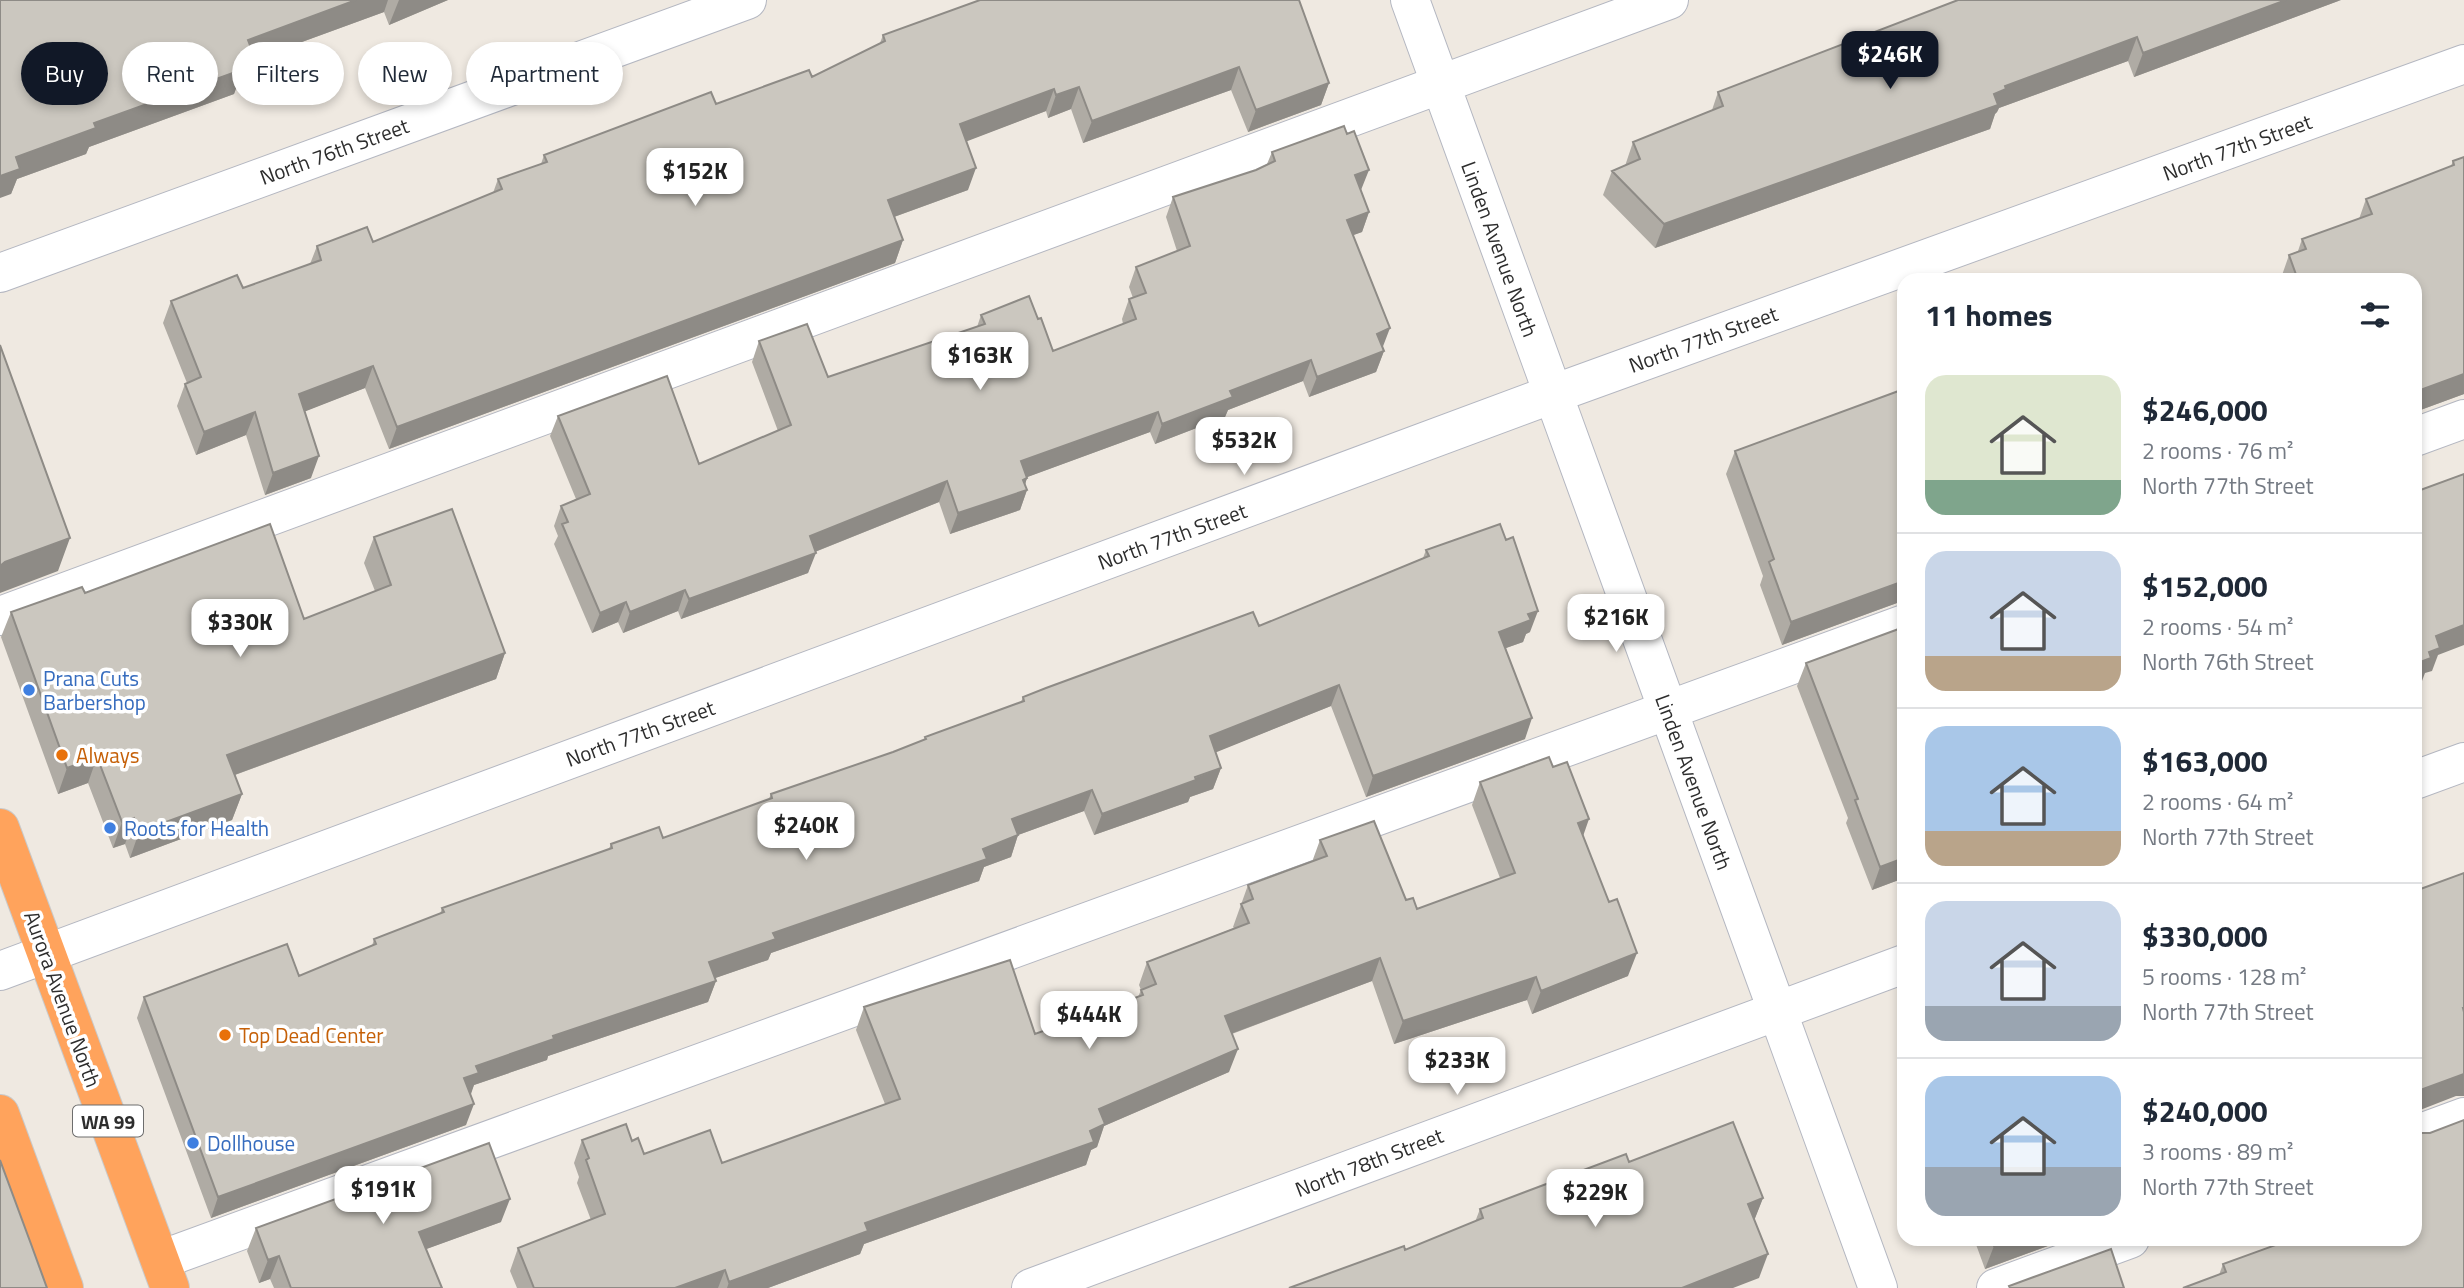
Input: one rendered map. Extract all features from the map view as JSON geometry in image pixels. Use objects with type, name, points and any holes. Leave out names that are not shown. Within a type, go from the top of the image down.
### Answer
[{"type":"highway","name":"Aurora Avenue North","points":[[0,828],[165,1274]]},
{"type":"highway","points":[[0,1114],[64,1288]]},
{"type":"street","name":"North 76th Street","points":[[0,273],[747,0]]},
{"type":"street","name":"Linden Avenue North","points":[[1410,0],[1878,1288]]},
{"type":"street","points":[[0,616],[1440,82],[1669,0]]},
{"type":"street","name":"North 77th Street","points":[[0,971],[1553,394],[2464,64]]},
{"type":"street","points":[[2422,434],[2464,419]]},
{"type":"street","points":[[165,1274],[1897,627]]},
{"type":"street","points":[[2422,777],[2464,762]]},
{"type":"street","name":"North 78th Street","points":[[1031,1288],[1897,967]]},
{"type":"street","points":[[2422,1132],[2464,1117]]},
{"type":"street","points":[[1996,1288],[2111,1246]]},
{"type":"building","points":[[0,0],[356,0],[248,40],[249,42],[232,42],[232,73],[218,78],[218,42],[122,42],[122,105],[144,105],[94,123],[96,128],[16,157],[20,169],[0,176]]},
{"type":"building","points":[[980,0],[1299,0],[1329,83],[1256,110],[1239,67],[1092,121],[1079,87],[1056,95],[1054,89],[960,124],[976,168],[888,200],[903,240],[397,427],[373,366],[299,394],[319,456],[273,473],[255,412],[204,432],[185,384],[201,377],[171,301],[237,275],[243,288],[321,260],[317,246],[367,227],[373,242],[502,189],[498,179],[547,162],[544,155],[711,92],[716,104],[809,70],[812,77],[885,41],[883,35]]},
{"type":"building","points":[[1958,0],[2286,0],[2143,53],[2137,37],[2005,86],[2006,89],[1994,94],[1998,105],[1664,224],[1612,171],[1640,159],[1633,142],[1723,106],[1718,92]]},
{"type":"building","points":[[1344,126],[1347,134],[1354,131],[1369,170],[1355,175],[1369,212],[1347,220],[1390,328],[1377,334],[1384,351],[1317,377],[1311,360],[1230,391],[1233,397],[1162,424],[1158,412],[1021,461],[1027,478],[1023,480],[1027,490],[958,513],[947,481],[810,536],[816,553],[689,599],[685,590],[630,612],[626,602],[600,613],[562,524],[568,522],[561,506],[590,494],[558,416],[667,376],[699,464],[791,425],[759,341],[807,324],[828,377],[985,324],[981,315],[1029,296],[1038,319],[1041,318],[1053,351],[1136,319],[1129,299],[1146,293],[1136,267],[1190,246],[1173,197],[1256,170],[1275,161],[1272,152]]},
{"type":"building","points":[[2464,157],[2464,374],[2422,389],[2422,273],[2295,273],[2289,255],[2306,249],[2302,239],[2372,214],[2366,199],[2454,165],[2453,161]]},
{"type":"building","points":[[0,345],[70,538],[0,566]]},
{"type":"building","points":[[1897,392],[1897,584],[1791,622],[1769,562],[1774,559],[1735,451]]},
{"type":"building","points":[[2464,474],[2464,625],[2436,636],[2440,648],[2429,652],[2431,658],[2422,661],[2422,489]]},
{"type":"building","points":[[452,509],[505,653],[227,755],[242,794],[139,832],[134,818],[122,822],[97,757],[67,768],[11,612],[82,587],[85,593],[270,524],[304,619],[391,585],[374,537]]},
{"type":"building","points":[[1500,524],[1506,540],[1513,537],[1538,611],[1528,614],[1531,620],[1499,632],[1532,718],[1373,776],[1339,685],[1210,736],[1221,768],[1195,777],[1196,780],[1102,814],[1092,790],[1012,819],[1018,835],[983,849],[987,859],[773,933],[776,939],[709,962],[716,981],[553,1036],[554,1039],[476,1066],[479,1073],[464,1078],[474,1104],[218,1197],[144,997],[287,944],[299,976],[376,944],[374,939],[444,912],[442,908],[612,848],[611,844],[659,827],[663,838],[772,798],[771,794],[893,752],[926,739],[925,737],[1024,701],[1023,697],[1046,688],[1253,612],[1259,626],[1429,556],[1426,550]]},
{"type":"building","points":[[1897,630],[1897,861],[1880,867],[1855,800],[1858,799],[1806,663]]},
{"type":"building","points":[[1549,757],[1553,767],[1567,762],[1589,819],[1578,823],[1609,902],[1617,899],[1637,953],[1541,991],[1536,977],[1403,1021],[1380,958],[1225,1016],[1238,1049],[1099,1109],[1105,1124],[1090,1131],[1094,1142],[865,1223],[868,1231],[729,1282],[725,1270],[675,1288],[534,1288],[518,1248],[605,1214],[586,1160],[589,1158],[582,1140],[626,1124],[632,1141],[638,1138],[644,1154],[710,1130],[722,1163],[900,1099],[864,1007],[1010,960],[1035,1034],[1143,995],[1141,990],[1156,984],[1147,962],[1249,923],[1241,904],[1253,899],[1248,885],[1327,856],[1320,840],[1374,821],[1406,900],[1413,898],[1417,909],[1515,873],[1480,782]]},
{"type":"building","points":[[2464,873],[2464,1074],[2422,1089],[2422,888]]},
{"type":"building","points":[[2464,1120],[2464,1288],[2183,1288],[2226,1272],[2223,1264],[2273,1246],[2422,1246],[2422,1133],[2430,1133]]},
{"type":"building","points":[[1733,1122],[1763,1198],[1748,1204],[1768,1254],[1682,1288],[1289,1288],[1404,1246],[1405,1250],[1483,1218],[1480,1209],[1626,1154],[1629,1162]]},
{"type":"building","points":[[489,1143],[510,1199],[419,1232],[442,1288],[291,1288],[279,1256],[268,1260],[256,1228]]},
{"type":"building","points":[[0,1160],[31,1244],[47,1288],[0,1288]]},
{"type":"building","points":[[2111,1249],[2124,1288],[2009,1286]]},
{"type":"place","name":"Prana Cuts Barbershop","points":[[29,690]]},
{"type":"place","name":"Always","points":[[62,755]]},
{"type":"place","name":"Roots for Health","points":[[110,828]]},
{"type":"place","name":"Top Dead Center","points":[[225,1035]]},
{"type":"place","name":"Dollhouse","points":[[193,1143]]}]
